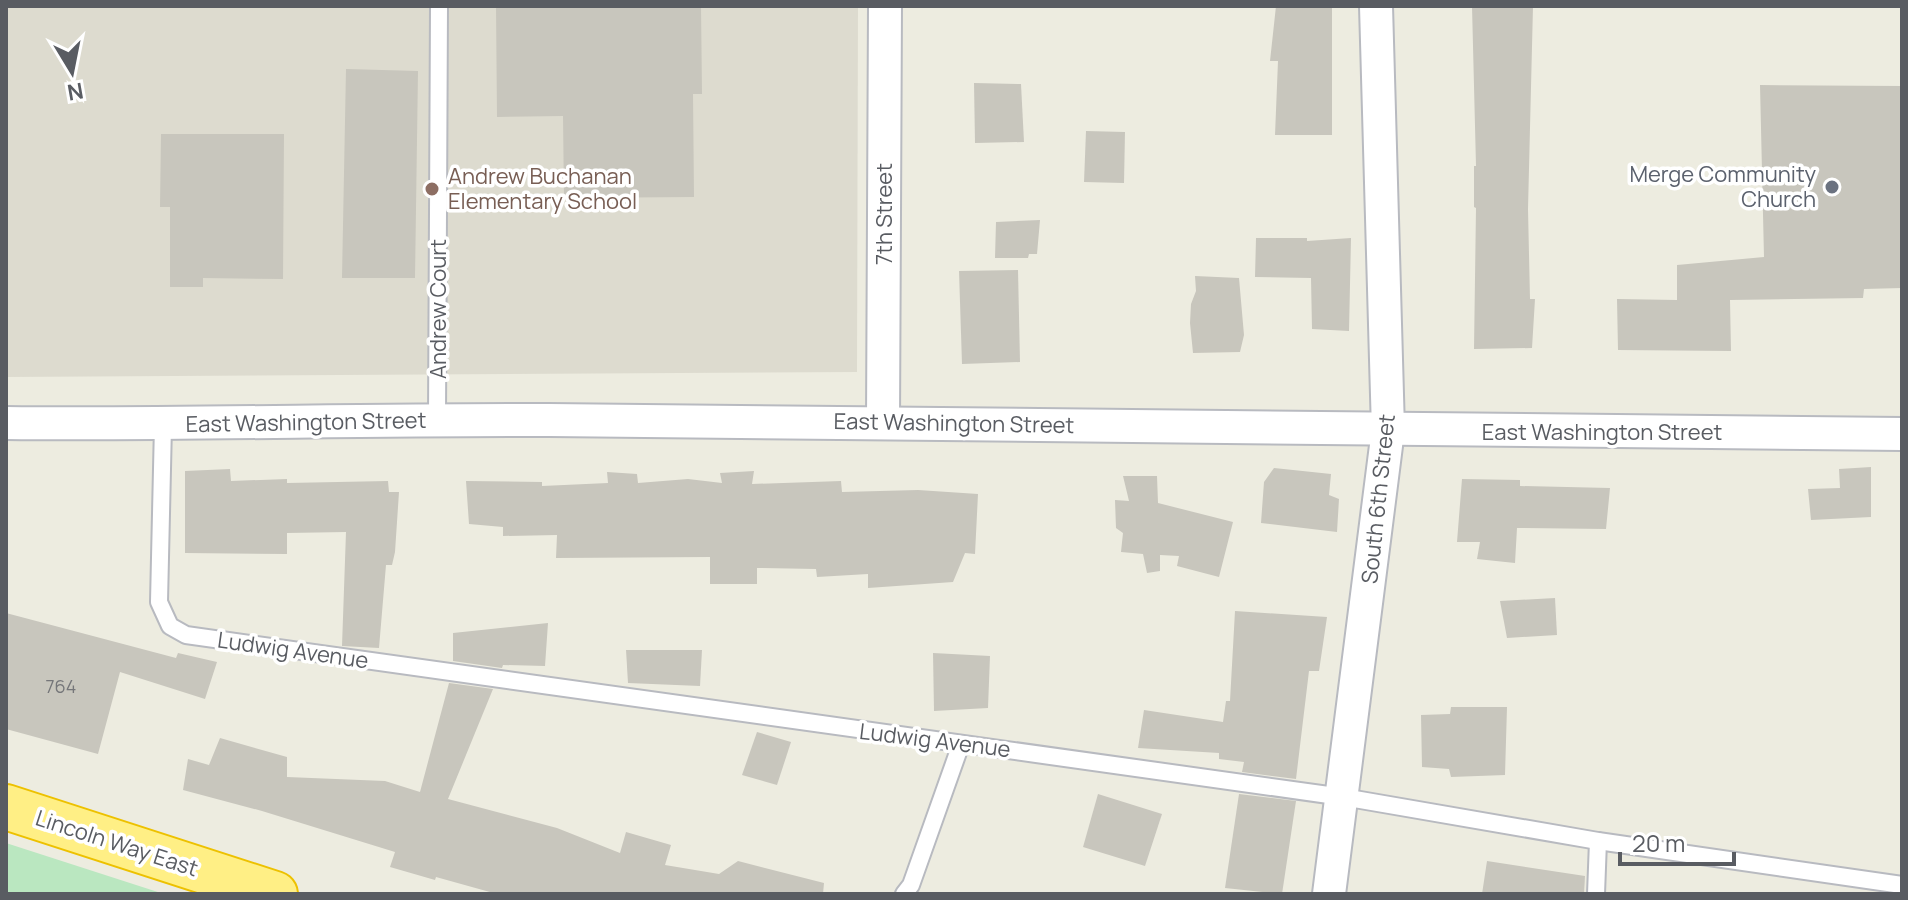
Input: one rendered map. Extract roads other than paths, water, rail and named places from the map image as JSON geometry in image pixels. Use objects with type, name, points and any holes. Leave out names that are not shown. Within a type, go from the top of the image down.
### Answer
[{"type":"highway","name":"Lincoln Way East","points":[[6,807],[275,894]]},
{"type":"street","name":"7th Street","points":[[883,422],[885,6]]},
{"type":"street","name":"South 6th Street","points":[[1329,894],[1388,430],[1376,6]]},
{"type":"street","name":"East Washington Street","points":[[6,423],[163,425],[437,419],[1902,434]]},
{"type":"lane","name":"Andrew Court","points":[[437,419],[439,6]]},
{"type":"lane","name":"Ludwig Avenue","points":[[163,425],[159,602],[170,626],[186,635],[1343,797],[1857,887],[1902,885]]},
{"type":"lane","points":[[904,894],[911,885],[961,744]]},
{"type":"lane","points":[[1596,894],[1598,841]]},
{"type":"place","name":"Merge Community Church","points":[[1832,187]]},
{"type":"place","name":"Andrew Buchanan Elementary School","points":[[432,189]]}]
